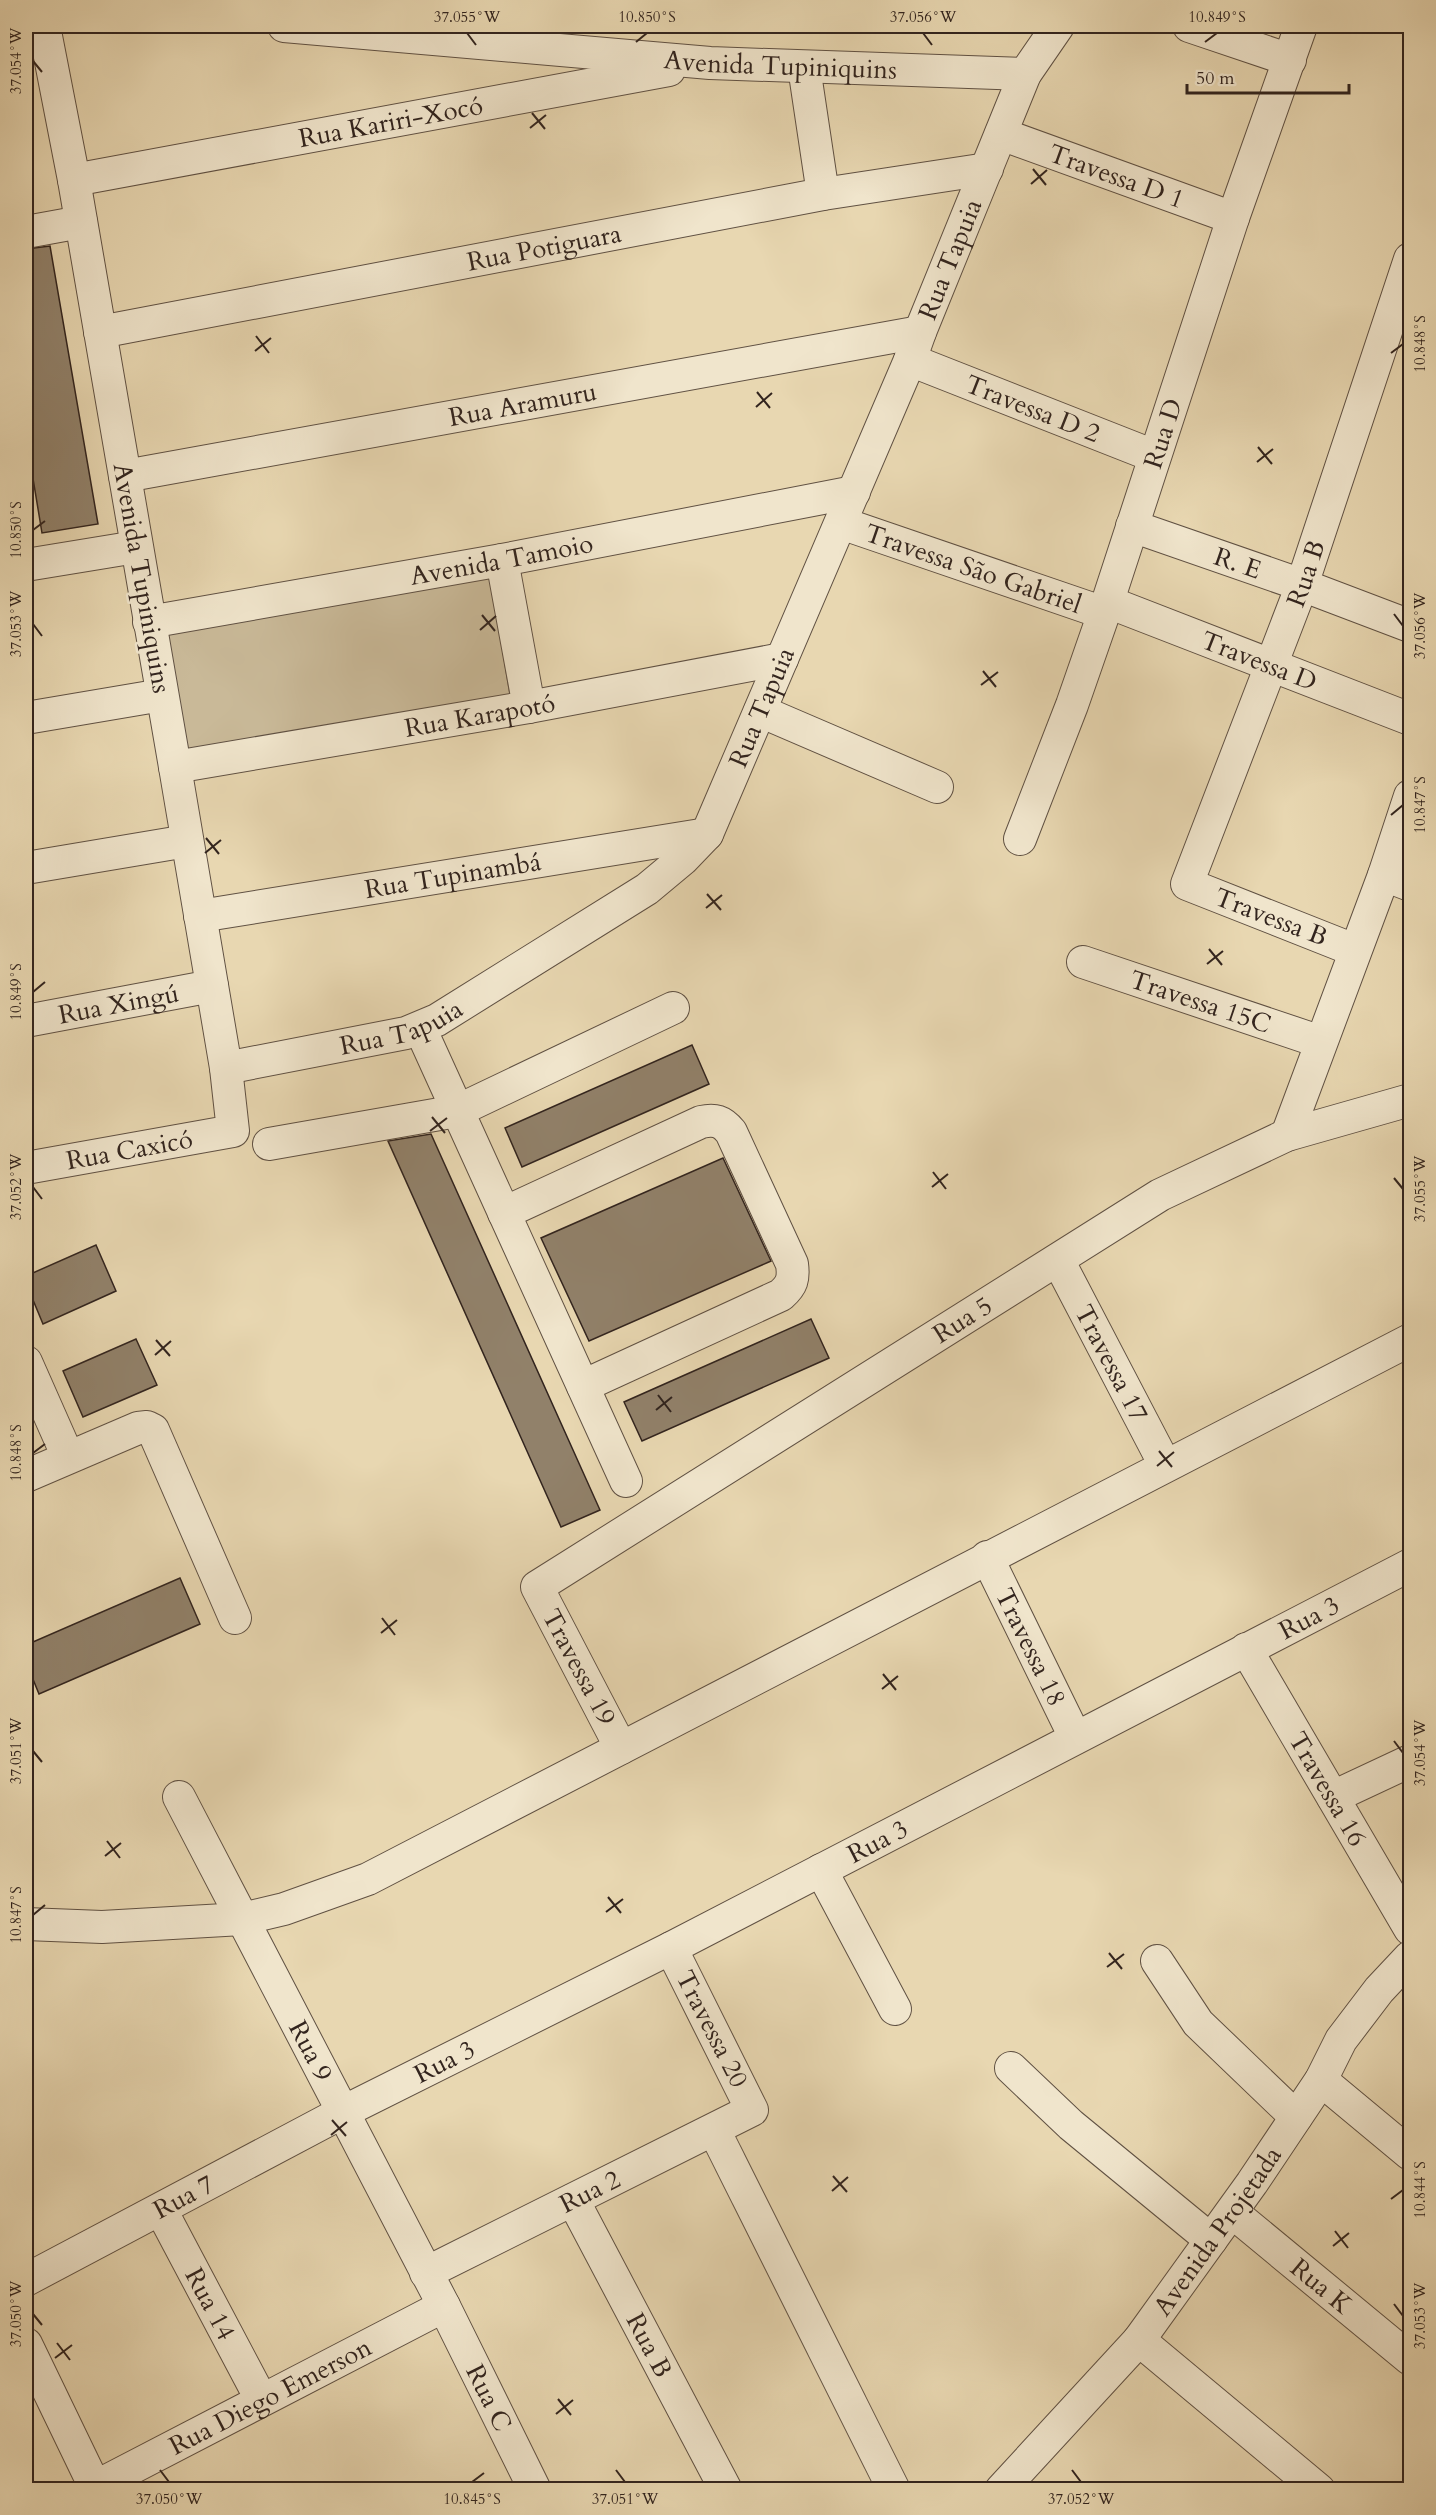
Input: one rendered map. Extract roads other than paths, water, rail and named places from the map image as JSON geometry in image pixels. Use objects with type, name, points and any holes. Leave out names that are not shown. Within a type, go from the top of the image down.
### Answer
[{"type":"street","name":"Avenida Tupiniquins","points":[[44,26],[74,180],[175,767],[226,1068],[233,1131]]},
{"type":"street","name":"Avenida Tupiniquins","points":[[284,26],[710,63],[1025,74]]},
{"type":"street","points":[[1025,74],[1058,26]]},
{"type":"street","points":[[1189,26],[1290,60]]},
{"type":"street","name":"Rua D","points":[[1020,839],[1072,705],[1106,607],[1233,218],[1301,26]]},
{"type":"street","name":"Rua Kariri-Xocó","points":[[74,180],[710,63]]},
{"type":"street","points":[[804,67],[823,194]]},
{"type":"street","name":"Rua Tapuia","points":[[226,1068],[422,1032],[647,889],[688,855],[707,834],[854,492],[1025,74]]},
{"type":"street","name":"Travessa D 1","points":[[1001,134],[1233,218]]},
{"type":"street","name":"Rua Potiguara","points":[[100,332],[823,194],[987,169]]},
{"type":"street","points":[[26,232],[81,222]]},
{"type":"street","name":"Rua B","points":[[1187,885],[1302,585],[1410,259]]},
{"type":"street","name":"Travessa D 2","points":[[915,346],[1154,456]]},
{"type":"street","name":"Rua Aramuru","points":[[125,476],[915,346]]},
{"type":"street","name":"Avenida Tamoio","points":[[149,622],[502,560],[854,492]]},
{"type":"street","name":"Travessa São Gabriel","points":[[841,523],[1106,607]]},
{"type":"street","name":"R. E","points":[[1132,526],[1302,585],[1410,626]]},
{"type":"street","points":[[26,565],[136,548]]},
{"type":"street","points":[[502,560],[529,707]]},
{"type":"street","name":"Travessa D","points":[[1106,607],[1410,719]]},
{"type":"street","name":"Rua Karapotó","points":[[175,767],[529,707],[782,659]]},
{"type":"street","points":[[26,718],[162,695]]},
{"type":"street","points":[[760,711],[938,787]]},
{"type":"street","points":[[1287,1135],[1354,950],[1397,880],[1410,796]]},
{"type":"street","name":"Rua Tupinambá","points":[[200,916],[707,834]]},
{"type":"street","points":[[26,868],[187,841]]},
{"type":"street","name":"Travessa B","points":[[1187,885],[1354,950]]},
{"type":"street","name":"Travessa 15C","points":[[1083,962],[1320,1042]]},
{"type":"street","name":"Rua Xingú","points":[[26,1021],[212,986]]},
{"type":"street","points":[[269,1144],[457,1111],[673,1008]]},
{"type":"street","points":[[422,1032],[626,1481]]},
{"type":"street","name":"Rua 5","points":[[537,1587],[1160,1195],[1287,1135],[1410,1100]]},
{"type":"street","points":[[504,1213],[701,1122],[713,1119],[724,1124],[731,1132],[792,1264],[794,1276],[790,1287],[781,1295],[583,1386]]},
{"type":"street","name":"Rua Caxicó","points":[[26,1168],[233,1131]]},
{"type":"street","name":"Travessa 17","points":[[1058,1260],[1165,1465]]},
{"type":"street","points":[[26,1924],[102,1927],[242,1919],[284,1909],[368,1879],[1410,1340]]},
{"type":"street","points":[[26,1362],[68,1457]]},
{"type":"street","points":[[26,1476],[138,1428],[147,1427],[153,1430],[234,1618]]},
{"type":"street","name":"Travessa 18","points":[[987,1557],[1076,1737]]},
{"type":"street","name":"Rua 3","points":[[343,2112],[671,1948],[1410,1565]]},
{"type":"street","name":"Travessa 19","points":[[537,1587],[621,1748]]},
{"type":"street","name":"Travessa 16","points":[[1246,1649],[1410,1929]]},
{"type":"street","points":[[1333,1797],[1410,1761]]},
{"type":"street","name":"Rua 9","points":[[179,1797],[444,2306]]},
{"type":"street","points":[[821,1870],[895,2009]]},
{"type":"street","name":"Travessa 20","points":[[671,1948],[752,2110]]},
{"type":"street","name":"Avenida Projetada","points":[[1002,2490],[1139,2340],[1232,2212],[1321,2080],[1341,2040],[1379,1990],[1410,1957]]},
{"type":"street","points":[[1157,1961],[1198,2023],[1296,2117]]},
{"type":"street","points":[[1011,2068],[1071,2125],[1211,2240]]},
{"type":"street","points":[[1321,2080],[1410,2154]]},
{"type":"street","name":"Rua 2","points":[[426,2273],[752,2110]]},
{"type":"street","name":"Rua 7","points":[[26,2280],[343,2112]]},
{"type":"street","points":[[714,2130],[894,2490]]},
{"type":"street","name":"Rua B","points":[[573,2200],[726,2490]]},
{"type":"street","name":"Rua 14","points":[[161,2210],[261,2399]]},
{"type":"street","name":"Rua K","points":[[1232,2212],[1410,2359]]},
{"type":"street","name":"Rua Diego Emerson","points":[[26,2344],[95,2487],[444,2306]]},
{"type":"street","name":"Rua C","points":[[444,2306],[535,2490]]},
{"type":"street","points":[[1139,2340],[1319,2490]]}]
